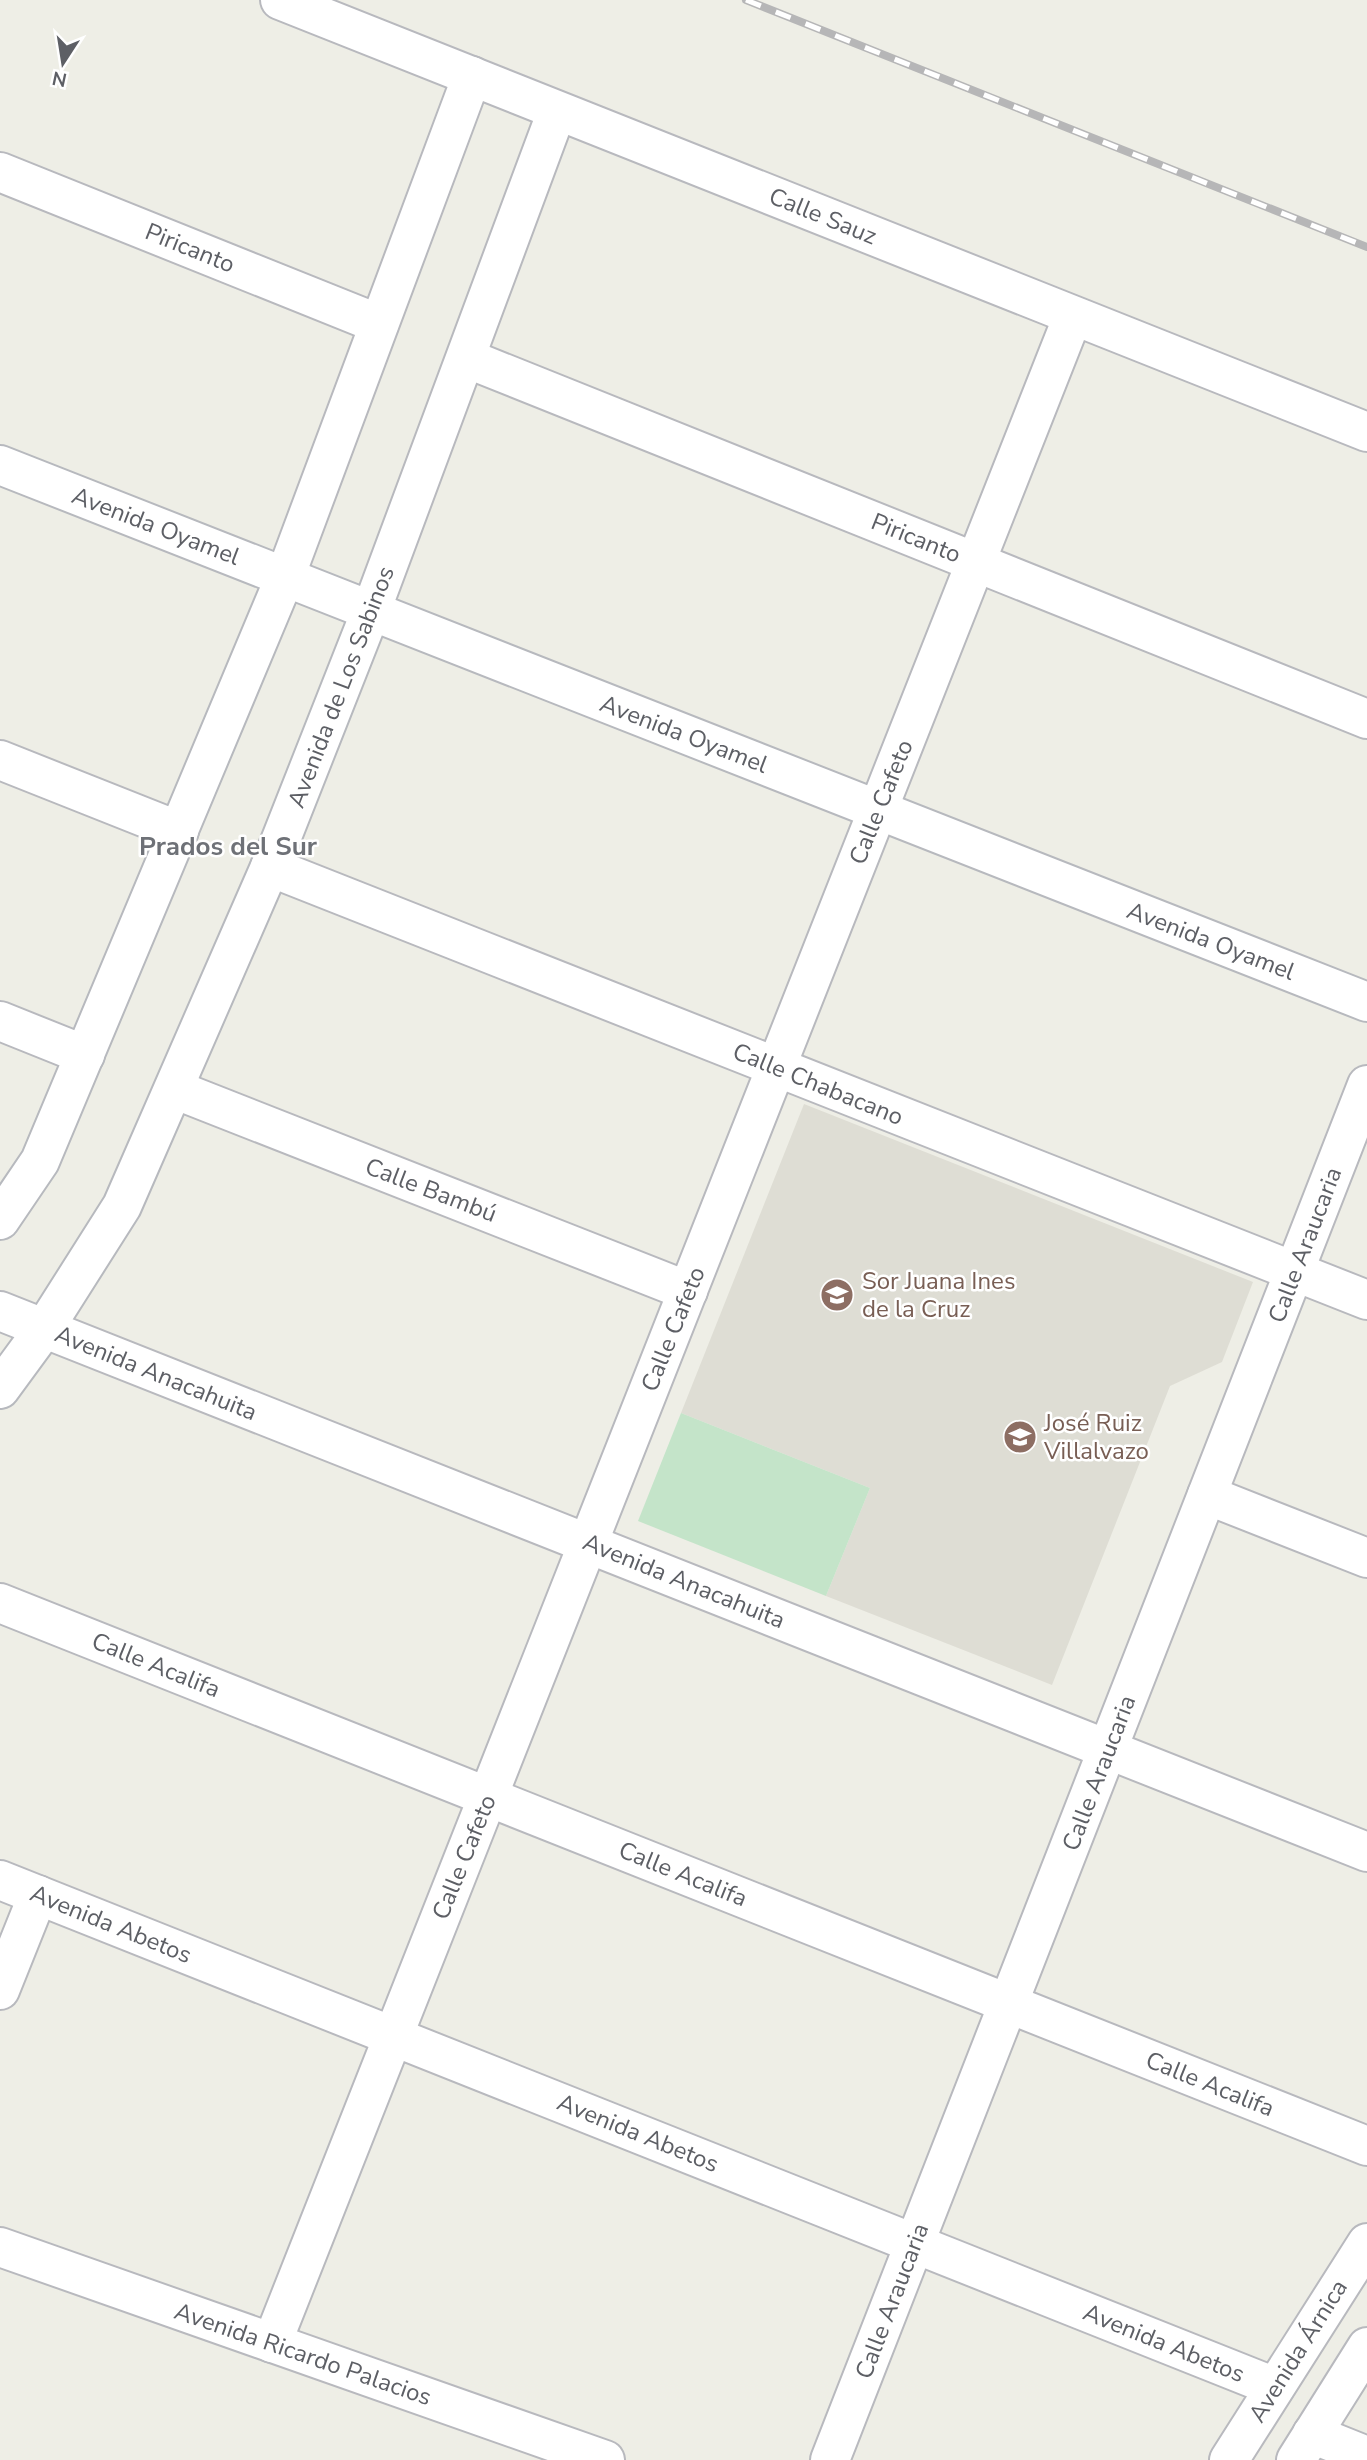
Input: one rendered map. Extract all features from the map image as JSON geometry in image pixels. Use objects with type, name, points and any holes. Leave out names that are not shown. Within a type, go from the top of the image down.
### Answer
[{"type":"street","name":"Calle Sauz","points":[[280,0],[1367,432]]},
{"type":"street","points":[[0,1220],[40,1161],[285,577],[472,76]]},
{"type":"street","name":"Avenida de Los Sabinos","points":[[0,1389],[44,1329],[122,1206],[174,1089],[270,867],[371,611],[557,111]]},
{"type":"street","name":"Piricanto","points":[[0,172],[379,324]]},
{"type":"street","name":"Calle Cafeto","points":[[272,2343],[1073,316]]},
{"type":"street","name":"Piricanto","points":[[466,358],[1367,719]]},
{"type":"street","name":"Avenida Oyamel","points":[[0,465],[1367,1002]]},
{"type":"street","points":[[0,760],[179,831]]},
{"type":"street","name":"Calle Chabacano","points":[[270,867],[1367,1300]]},
{"type":"street","points":[[0,1021],[85,1055]]},
{"type":"street","name":"Calle Araucaria","points":[[830,2460],[1367,1085]]},
{"type":"street","name":"Calle Bambú","points":[[174,1089],[688,1291]]},
{"type":"street","name":"Avenida Anacahuita","points":[[0,1311],[1367,1852]]},
{"type":"street","points":[[1207,1495],[1367,1558]]},
{"type":"street","name":"Calle Acalifa","points":[[0,1603],[1367,2146]]},
{"type":"street","name":"Avenida Abetos","points":[[0,1880],[1275,2387]]},
{"type":"street","points":[[0,1990],[38,1895]]},
{"type":"street","name":"Avenida Árnica","points":[[1229,2460],[1367,2243]]},
{"type":"street","name":"Avenida Ricardo Palacios","points":[[0,2247],[605,2460]]},
{"type":"street","points":[[1367,2347],[1304,2447],[1367,2456]]},
{"type":"shaded area","name":"José Ruiz Villalvazo","points":[[804,1104],[1253,1282],[1222,1362],[1170,1386],[1052,1685],[826,1596],[870,1488],[681,1413]]},
{"type":"green space","points":[[681,1413],[870,1488],[826,1596],[638,1521]]},
{"type":"railway","points":[[746,0],[1367,247]]},
{"type":"place","name":"Sor Juana Ines de la Cruz","points":[[837,1295]]},
{"type":"place","name":"José Ruiz Villalvazo","points":[[1020,1437]]},
{"type":"district","name":"Prados del Sur","points":[[228,846]]}]
